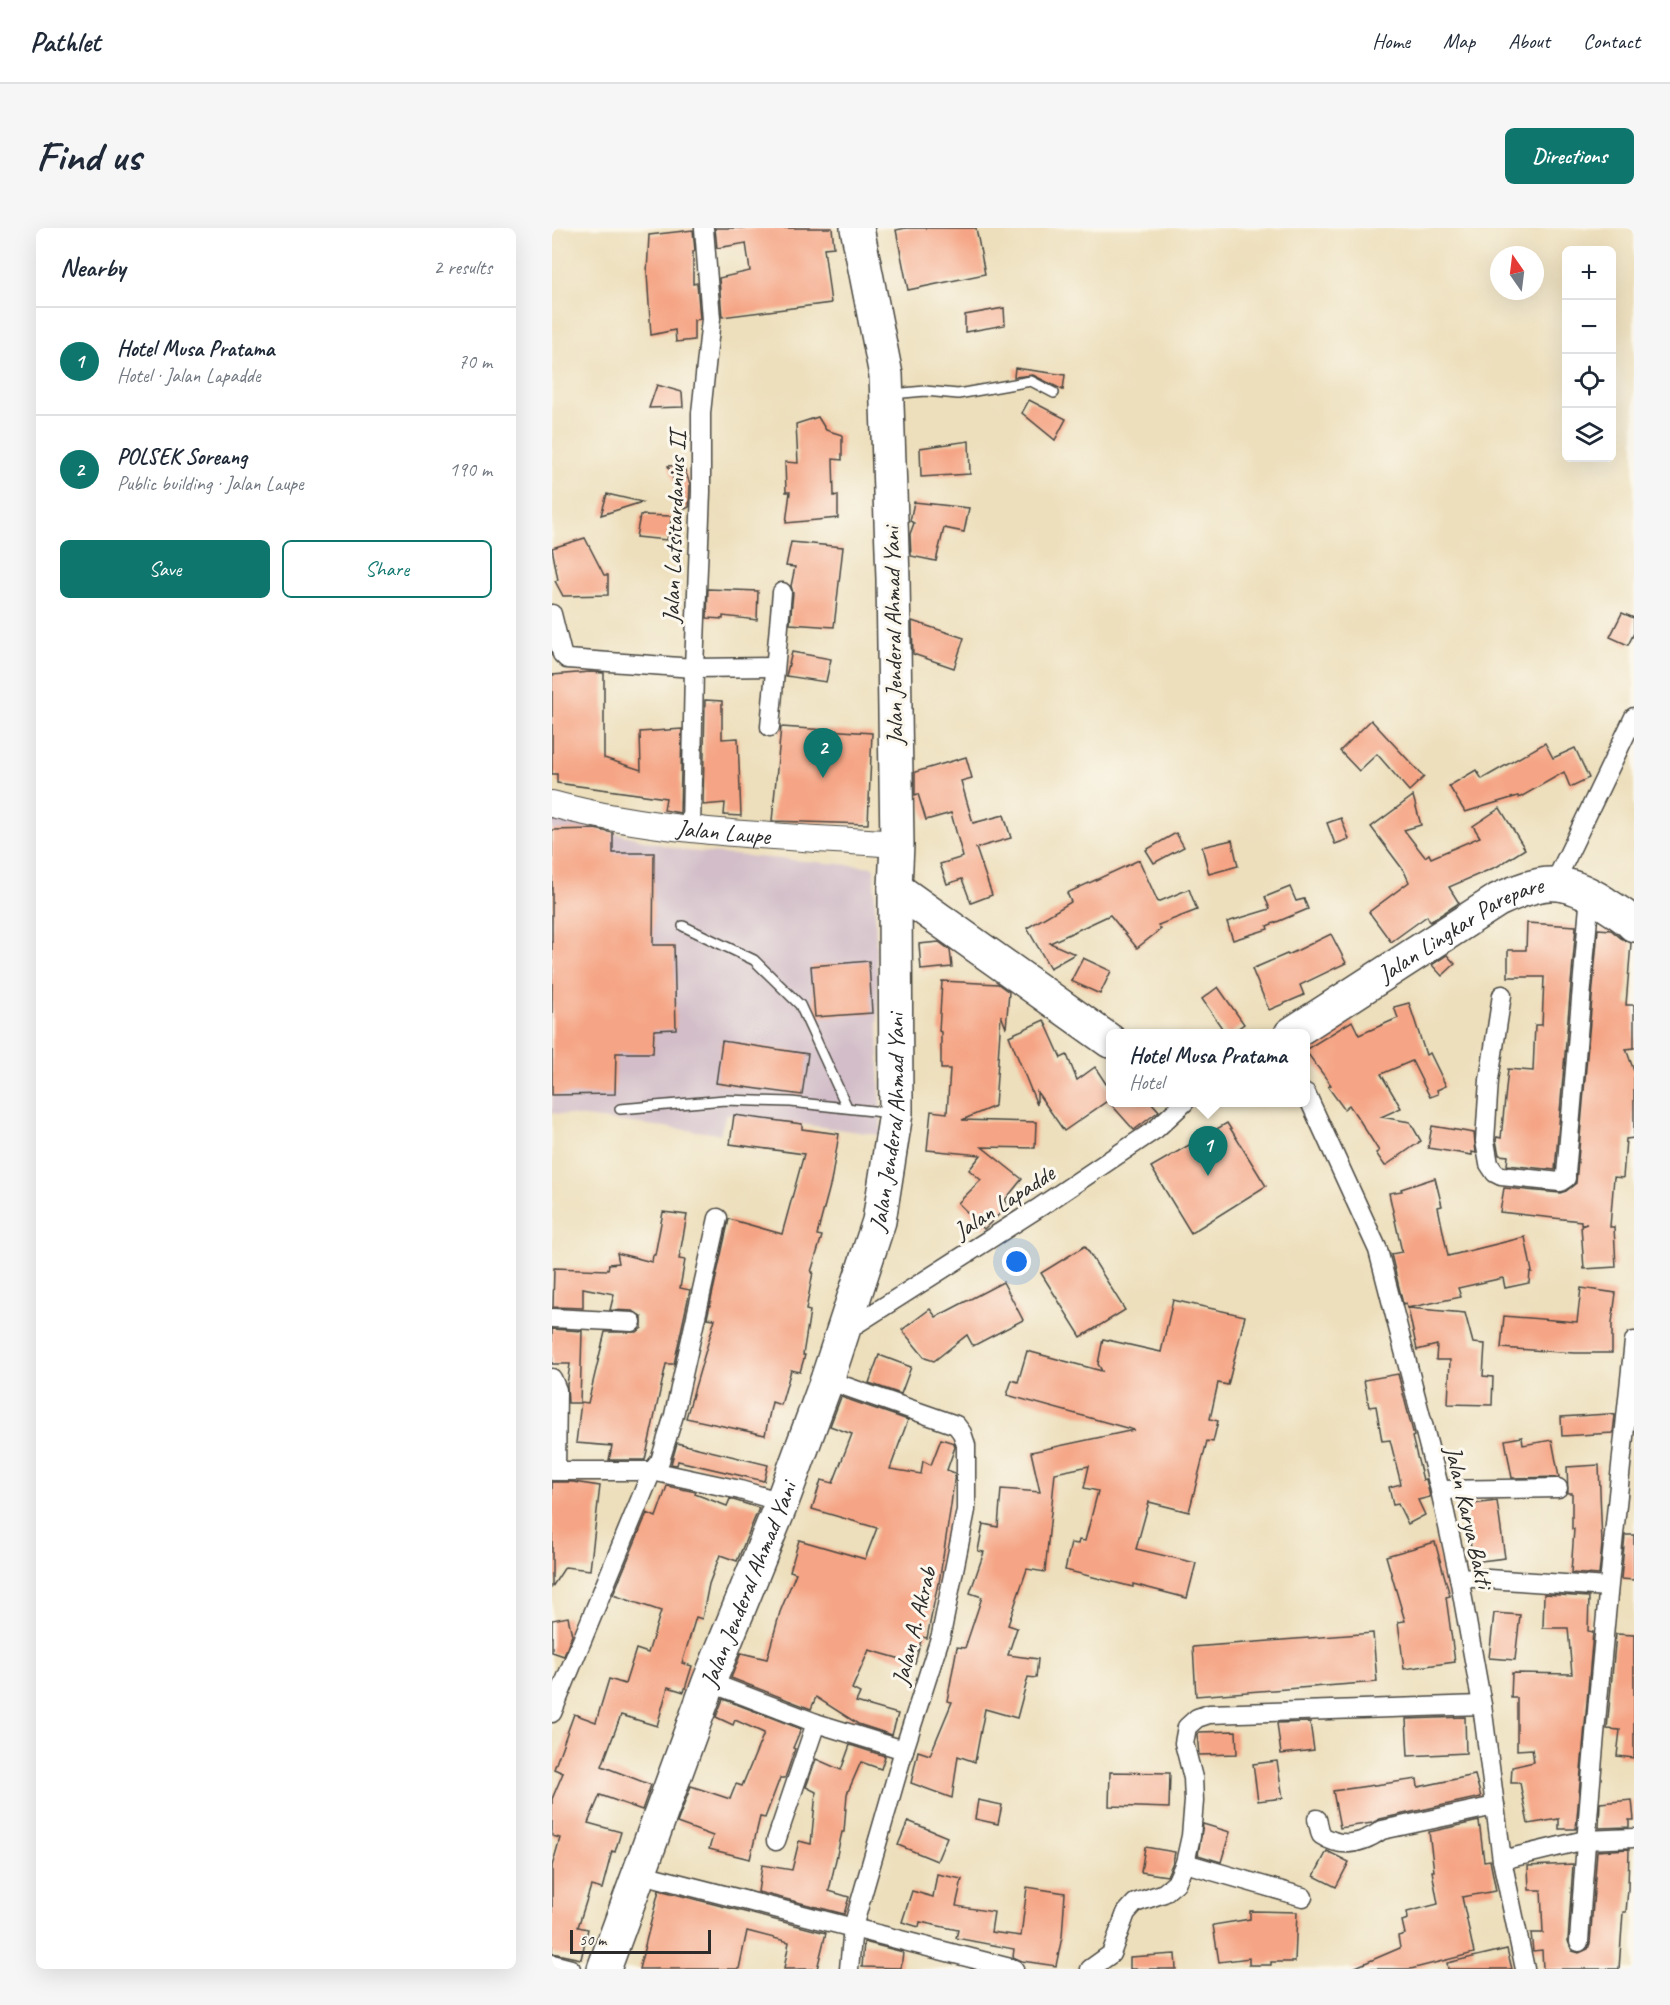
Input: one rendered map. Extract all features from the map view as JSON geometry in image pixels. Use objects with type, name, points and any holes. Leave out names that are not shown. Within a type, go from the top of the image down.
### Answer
[{"type":"highway","name":"Jalan Jenderal Ahmad Yani","points":[[604,1969],[709,1682],[782,1502],[827,1380],[879,1221],[896,1113],[895,888],[897,844],[893,579],[886,375],[857,228]]},
{"type":"highway","name":"Jalan Lingkar Parepare","points":[[1299,1029],[1498,900],[1527,887],[1555,882],[1590,894],[1633,920]]},
{"type":"highway","points":[[895,888],[1106,1038]]},
{"type":"street","name":"Jalan Latsitardanius II","points":[[691,829],[701,492],[701,413],[711,319],[704,228]]},
{"type":"street","points":[[770,727],[782,592]]},
{"type":"street","points":[[552,614],[562,654],[567,659],[694,668],[774,667]]},
{"type":"street","points":[[1555,882],[1634,717]]},
{"type":"street","name":"Jalan Laupe","points":[[552,804],[588,814],[691,829],[897,844]]},
{"type":"street","points":[[1502,995],[1489,1080],[1485,1141],[1489,1164],[1495,1173],[1501,1176],[1560,1182],[1566,1178],[1590,894]]},
{"type":"street","name":"Jalan Karya Bakti","points":[[1310,1104],[1378,1250],[1440,1490],[1459,1577],[1482,1705],[1502,1860],[1525,1969]]},
{"type":"street","name":"Jalan Lapadde","points":[[842,1333],[1040,1207],[1156,1129],[1180,1107]]},
{"type":"street","points":[[552,1713],[652,1471],[660,1461],[674,1414],[718,1218]]},
{"type":"street","points":[[552,1318],[632,1322]]},
{"type":"street","points":[[1579,1942],[1585,1840],[1608,1587],[1634,1341]]},
{"type":"street","points":[[552,1378],[557,1390],[554,1471],[652,1471],[740,1490],[782,1502]]},
{"type":"street","name":"Jalan A. Akrab","points":[[827,1380],[956,1425],[966,1445],[966,1510],[940,1635],[853,1927],[849,1969]]},
{"type":"street","points":[[1440,1490],[1558,1488]]},
{"type":"street","points":[[1459,1577],[1608,1587]]},
{"type":"street","points":[[709,1682],[816,1724],[904,1750]]},
{"type":"street","points":[[1090,1969],[1111,1954],[1126,1913],[1136,1903],[1164,1893],[1176,1883],[1185,1863],[1191,1836],[1194,1801],[1193,1778],[1184,1743],[1187,1727],[1197,1718],[1209,1714],[1482,1705]]},
{"type":"street","points":[[776,1841],[816,1724]]},
{"type":"street","points":[[1317,1819],[1321,1835],[1330,1841],[1351,1845],[1372,1837],[1382,1830],[1495,1806]]},
{"type":"street","points":[[1502,1860],[1585,1840],[1634,1838]]},
{"type":"street","points":[[1185,1863],[1303,1897]]},
{"type":"street","points":[[638,1873],[1014,1969]]},
{"type":"street","points":[[552,1964],[571,1969]]},
{"type":"lane","points":[[886,394],[925,392],[958,394],[1031,381],[1054,393]]},
{"type":"lane","points":[[683,926],[754,960],[800,1005],[847,1107]]},
{"type":"lane","points":[[620,1109],[725,1100],[791,1102],[896,1113]]},
{"type":"shaded area","points":[[552,817],[687,851],[874,867],[881,1135],[726,1114],[720,1134],[552,1113]]},
{"type":"building","points":[[715,228],[832,228],[834,247],[824,248],[831,303],[722,317],[719,278],[750,271],[746,243],[717,248]]},
{"type":"building","points":[[976,228],[985,274],[908,290],[896,230]]},
{"type":"building","points":[[693,230],[695,251],[693,252],[693,284],[697,283],[700,319],[694,320],[694,340],[676,342],[675,330],[651,335],[647,273],[649,235]]},
{"type":"building","points":[[1004,308],[1005,325],[965,332],[965,315]]},
{"type":"building","points":[[1015,368],[1065,375],[1063,390],[1033,375],[1014,377]]},
{"type":"building","points":[[657,385],[682,392],[683,407],[649,408]]},
{"type":"building","points":[[1029,400],[1066,419],[1055,440],[1022,413]]},
{"type":"building","points":[[818,417],[826,430],[842,435],[842,460],[833,459],[834,496],[838,495],[838,518],[786,523],[790,492],[786,492],[785,462],[798,463],[796,424]]},
{"type":"building","points":[[969,441],[970,474],[921,477],[920,448]]},
{"type":"building","points":[[683,465],[690,484],[689,507],[685,509],[668,466]]},
{"type":"building","points":[[607,494],[642,502],[601,515]]},
{"type":"building","points":[[914,502],[969,508],[964,532],[944,528],[936,561],[911,556],[910,534],[914,523],[910,521]]},
{"type":"building","points":[[640,515],[672,516],[667,540],[636,537]]},
{"type":"building","points":[[585,538],[604,575],[608,575],[608,595],[563,596],[555,581],[558,580],[552,548]]},
{"type":"building","points":[[791,542],[843,547],[834,627],[790,624],[793,593],[791,586],[795,567],[786,566]]},
{"type":"building","points":[[708,589],[758,591],[757,620],[723,616],[723,619],[707,618]]},
{"type":"building","points":[[1622,613],[1634,618],[1634,633],[1628,645],[1610,637]]},
{"type":"building","points":[[912,621],[964,638],[954,668],[913,654]]},
{"type":"building","points":[[792,652],[831,659],[826,682],[786,676]]},
{"type":"building","points":[[604,673],[604,758],[641,770],[640,732],[682,729],[680,813],[664,810],[666,798],[557,783],[557,774],[552,774],[552,675]]},
{"type":"building","points":[[705,700],[722,701],[722,739],[738,738],[741,816],[724,815],[725,803],[703,805]]},
{"type":"building","points":[[1371,720],[1424,777],[1409,791],[1377,754],[1359,771],[1340,751]]},
{"type":"building","points":[[781,727],[872,733],[868,824],[772,821]]},
{"type":"building","points":[[1545,743],[1553,758],[1575,748],[1589,778],[1570,787],[1564,772],[1519,798],[1518,796],[1465,812],[1449,786],[1476,770],[1482,779]]},
{"type":"building","points":[[966,757],[972,778],[961,781],[973,823],[1004,815],[1011,838],[976,848],[992,895],[971,903],[962,879],[947,884],[940,864],[963,857],[951,813],[926,820],[918,794],[915,795],[915,772]]},
{"type":"building","points":[[1413,796],[1421,825],[1404,830],[1425,857],[1429,854],[1431,858],[1480,837],[1473,826],[1500,808],[1525,849],[1498,866],[1449,887],[1459,903],[1430,922],[1427,916],[1391,942],[1369,912],[1409,882],[1404,871],[1371,827]]},
{"type":"building","points":[[1341,818],[1349,839],[1335,844],[1327,823]]},
{"type":"building","points":[[595,829],[613,833],[613,853],[654,853],[653,945],[674,945],[676,1029],[654,1030],[653,1053],[616,1053],[615,1094],[552,1095],[552,830]]},
{"type":"building","points":[[1176,833],[1184,847],[1154,863],[1146,850]]},
{"type":"building","points":[[1232,840],[1238,866],[1209,874],[1202,847]]},
{"type":"building","points":[[1139,860],[1158,902],[1189,889],[1197,910],[1158,925],[1161,929],[1137,948],[1110,915],[1050,943],[1075,954],[1050,968],[1027,928],[1071,902],[1067,893]]},
{"type":"building","points":[[1290,887],[1296,901],[1304,899],[1308,909],[1267,926],[1268,929],[1233,940],[1227,922],[1270,909],[1265,897]]},
{"type":"building","points":[[1527,923],[1576,926],[1555,1170],[1507,1165],[1508,1156],[1499,1155],[1496,1140],[1497,1137],[1501,1138],[1508,1069],[1533,1071],[1535,1025],[1542,1025],[1544,977],[1508,977],[1508,950],[1526,950]]},
{"type":"building","points":[[1598,929],[1611,930],[1631,943],[1626,1005],[1634,1005],[1634,1048],[1626,1049],[1634,1071],[1634,1138],[1626,1139],[1623,1178],[1614,1177],[1610,1227],[1614,1227],[1616,1267],[1584,1269],[1581,1226],[1587,1224],[1581,1224],[1581,1221],[1500,1212],[1504,1188],[1560,1193],[1576,1183]]},
{"type":"building","points":[[1331,934],[1346,963],[1300,985],[1304,995],[1269,1010],[1252,969]]},
{"type":"building","points":[[939,942],[950,950],[952,967],[921,970],[919,944]]},
{"type":"building","points":[[1447,955],[1455,964],[1442,976],[1432,965]]},
{"type":"building","points":[[1083,958],[1111,971],[1100,994],[1071,981]]},
{"type":"building","points":[[869,961],[872,1013],[815,1017],[811,966]]},
{"type":"building","points":[[942,981],[998,984],[1009,992],[1006,1028],[1001,1015],[995,1106],[962,1120],[1036,1122],[1035,1148],[982,1147],[1022,1179],[1005,1200],[1009,1205],[984,1229],[958,1203],[981,1180],[969,1170],[981,1155],[927,1150],[931,1111],[947,1113],[950,1069],[941,1069],[941,1032],[939,1031]]},
{"type":"building","points":[[1218,987],[1244,1024],[1237,1029],[1223,1029],[1202,999]]},
{"type":"building","points":[[1409,1003],[1426,1055],[1430,1053],[1446,1086],[1437,1090],[1438,1094],[1430,1097],[1412,1061],[1381,1074],[1401,1108],[1381,1117],[1410,1122],[1421,1141],[1385,1166],[1376,1153],[1379,1151],[1349,1105],[1344,1109],[1328,1087],[1331,1085],[1310,1057],[1310,1047],[1352,1021],[1359,1035],[1398,1018],[1394,1007]]},
{"type":"building","points":[[1044,1020],[1061,1058],[1067,1055],[1077,1080],[1095,1067],[1106,1084],[1106,1102],[1064,1131],[1037,1092],[1037,1105],[1009,1036]]},
{"type":"building","points":[[722,1041],[808,1054],[802,1095],[716,1083]]},
{"type":"building","points":[[1113,1107],[1155,1107],[1159,1111],[1134,1130]]},
{"type":"building","points":[[734,1115],[802,1124],[802,1129],[839,1134],[831,1182],[817,1235],[822,1236],[811,1272],[813,1272],[806,1310],[810,1311],[803,1355],[805,1355],[800,1372],[791,1370],[781,1405],[772,1402],[765,1435],[686,1418],[715,1319],[707,1318],[729,1219],[782,1234],[804,1154],[730,1144]]},
{"type":"building","points":[[1227,1123],[1266,1186],[1191,1233],[1151,1167]]},
{"type":"building","points":[[1432,1126],[1474,1133],[1476,1153],[1472,1152],[1472,1155],[1428,1148]]},
{"type":"building","points":[[1435,1178],[1442,1206],[1438,1207],[1448,1256],[1525,1237],[1532,1272],[1530,1272],[1529,1283],[1505,1288],[1503,1278],[1458,1288],[1461,1297],[1407,1308],[1406,1303],[1403,1304],[1391,1254],[1402,1252],[1389,1193],[1402,1191],[1401,1189]]},
{"type":"building","points":[[663,1212],[687,1215],[679,1259],[685,1260],[680,1288],[690,1290],[674,1364],[666,1364],[645,1460],[609,1460],[612,1446],[576,1443],[581,1402],[588,1403],[605,1332],[637,1332],[642,1328],[642,1317],[633,1311],[610,1310],[614,1294],[583,1288],[583,1308],[553,1307],[554,1268],[608,1270],[609,1264],[619,1263],[617,1253],[652,1262]]},
{"type":"building","points":[[1085,1246],[1125,1310],[1081,1337],[1041,1273]]},
{"type":"building","points":[[1003,1282],[1023,1320],[973,1346],[967,1335],[934,1361],[925,1358],[902,1330],[930,1309],[936,1317]]},
{"type":"building","points":[[1581,1288],[1616,1293],[1612,1323],[1612,1353],[1501,1348],[1504,1316],[1577,1322]]},
{"type":"building","points":[[1173,1300],[1245,1316],[1228,1385],[1218,1383],[1210,1419],[1218,1421],[1213,1442],[1207,1441],[1189,1512],[1149,1502],[1136,1549],[1196,1563],[1187,1598],[1065,1570],[1071,1543],[1078,1544],[1079,1540],[1085,1541],[1098,1491],[1084,1488],[1089,1466],[1055,1473],[1045,1572],[1027,1569],[1008,1625],[1017,1628],[1008,1655],[1038,1659],[1036,1678],[1028,1677],[1017,1718],[985,1709],[975,1762],[958,1756],[952,1798],[911,1783],[918,1751],[930,1755],[952,1702],[947,1701],[957,1647],[965,1648],[982,1597],[970,1593],[984,1552],[978,1551],[983,1524],[998,1527],[1001,1489],[1040,1492],[1031,1452],[1134,1430],[1007,1395],[1012,1380],[1018,1382],[1027,1351],[1102,1371],[1098,1364],[1103,1339],[1161,1352]]},
{"type":"building","points":[[1408,1308],[1465,1313],[1473,1343],[1485,1344],[1483,1376],[1493,1377],[1492,1405],[1448,1404],[1450,1360],[1436,1360],[1437,1345],[1417,1350]]},
{"type":"building","points":[[552,1329],[582,1331],[580,1403],[568,1403],[567,1385],[570,1364],[552,1364]]},
{"type":"building","points":[[879,1355],[911,1367],[901,1394],[869,1383]]},
{"type":"building","points":[[1398,1374],[1423,1480],[1426,1479],[1430,1497],[1418,1500],[1425,1515],[1408,1524],[1398,1504],[1393,1505],[1389,1487],[1401,1484],[1390,1440],[1382,1441],[1376,1406],[1369,1407],[1364,1380]]},
{"type":"building","points":[[841,1397],[908,1420],[890,1469],[921,1474],[923,1461],[931,1465],[941,1439],[954,1443],[955,1447],[947,1470],[955,1473],[939,1583],[927,1638],[922,1637],[915,1663],[869,1650],[852,1689],[860,1693],[856,1702],[898,1714],[892,1735],[858,1724],[816,1697],[811,1709],[731,1678],[741,1653],[767,1659],[780,1612],[796,1573],[790,1571],[799,1540],[865,1559],[877,1528],[812,1509],[821,1480],[833,1483],[852,1434],[830,1426]]},
{"type":"building","points":[[1615,1415],[1613,1433],[1562,1436],[1561,1417]]},
{"type":"building","points":[[1522,1437],[1523,1445],[1552,1440],[1559,1477],[1512,1478],[1505,1440]]},
{"type":"building","points":[[677,1443],[768,1465],[764,1481],[678,1461],[677,1465],[671,1464]]},
{"type":"building","points":[[1599,1465],[1602,1544],[1599,1575],[1571,1573],[1574,1529],[1572,1529],[1572,1493],[1568,1493],[1567,1467]]},
{"type":"building","points":[[552,1482],[600,1486],[590,1570],[565,1567],[552,1587]]},
{"type":"building","points":[[667,1486],[696,1492],[695,1494],[727,1506],[730,1499],[759,1508],[737,1561],[720,1555],[709,1584],[702,1619],[696,1617],[682,1663],[692,1666],[684,1692],[668,1687],[657,1726],[621,1715],[602,1766],[651,1785],[642,1810],[600,1795],[588,1823],[621,1832],[615,1852],[612,1851],[602,1889],[591,1886],[578,1927],[588,1929],[581,1959],[552,1953],[552,1866],[560,1838],[552,1836],[552,1799],[563,1773],[554,1769],[574,1714],[596,1722],[609,1679],[625,1684],[636,1649],[648,1653],[661,1611],[613,1595],[647,1513],[656,1517]]},
{"type":"building","points":[[1497,1501],[1505,1558],[1473,1562],[1465,1505]]},
{"type":"building","points":[[1625,1535],[1634,1535],[1634,1580],[1621,1579]]},
{"type":"building","points":[[1435,1542],[1450,1596],[1446,1597],[1455,1662],[1404,1669],[1398,1622],[1405,1621],[1386,1556]]},
{"type":"building","points":[[1544,1594],[1589,1597],[1588,1631],[1593,1632],[1576,1829],[1559,1829],[1559,1819],[1528,1824],[1520,1783],[1511,1783],[1512,1767],[1534,1762],[1532,1749],[1517,1750],[1517,1698],[1511,1698],[1512,1673],[1572,1674],[1568,1628],[1543,1628]]},
{"type":"building","points":[[1494,1613],[1520,1615],[1515,1660],[1489,1658]]},
{"type":"building","points":[[568,1617],[572,1635],[564,1656],[552,1652],[552,1620]]},
{"type":"building","points":[[1373,1633],[1377,1682],[1196,1696],[1193,1647]]},
{"type":"building","points":[[1616,1634],[1634,1635],[1634,1758],[1617,1756],[1620,1730],[1607,1729]]},
{"type":"building","points":[[723,1699],[801,1729],[785,1778],[780,1778],[765,1818],[760,1817],[750,1859],[709,1849],[713,1836],[677,1823],[691,1786],[730,1799],[736,1784],[742,1786],[764,1733],[735,1720],[733,1725],[716,1717]]},
{"type":"building","points":[[1465,1717],[1466,1753],[1408,1756],[1406,1719]]},
{"type":"building","points":[[1310,1722],[1314,1750],[1281,1754],[1277,1723]]},
{"type":"building","points":[[1236,1731],[1237,1754],[1199,1755],[1197,1734],[1199,1732]]},
{"type":"building","points":[[850,1745],[885,1756],[881,1769],[861,1762],[847,1794],[844,1832],[842,1832],[829,1891],[849,1897],[844,1914],[758,1892],[762,1865],[792,1870],[799,1841],[811,1844],[816,1792],[806,1787],[816,1759],[841,1770]]},
{"type":"building","points":[[1277,1761],[1283,1798],[1258,1801],[1253,1764]]},
{"type":"building","points":[[1110,1772],[1170,1773],[1169,1808],[1109,1806]]},
{"type":"building","points":[[1475,1775],[1481,1797],[1380,1819],[1372,1823],[1340,1828],[1333,1791],[1417,1779],[1418,1787]]},
{"type":"building","points":[[978,1800],[1002,1805],[998,1824],[975,1819]]},
{"type":"building","points":[[1632,1800],[1634,1820],[1629,1820],[1629,1827],[1599,1828],[1600,1803]]},
{"type":"building","points":[[908,1821],[947,1837],[937,1861],[898,1845]]},
{"type":"building","points":[[1479,1821],[1484,1861],[1490,1860],[1496,1891],[1462,1897],[1474,1953],[1411,1969],[1351,1969],[1400,1948],[1398,1936],[1405,1934],[1402,1921],[1408,1919],[1407,1912],[1438,1904],[1432,1871],[1434,1871],[1429,1832]]},
{"type":"building","points":[[1203,1824],[1230,1832],[1221,1862],[1198,1855]]},
{"type":"building","points":[[1145,1847],[1175,1852],[1167,1876],[1141,1872]]},
{"type":"building","points":[[1629,1849],[1628,1889],[1626,1912],[1623,1912],[1619,1969],[1543,1969],[1542,1950],[1533,1951],[1531,1933],[1543,1933],[1541,1890],[1529,1890],[1528,1866],[1573,1864],[1568,1941],[1572,1951],[1579,1953],[1588,1949],[1590,1943],[1597,1851]]},
{"type":"building","points":[[1327,1851],[1349,1862],[1336,1887],[1314,1876]]},
{"type":"building","points":[[937,1874],[962,1879],[956,1906],[994,1912],[991,1932],[1021,1936],[1027,1887],[1065,1893],[1062,1937],[1056,1966],[1022,1961],[1013,1957],[1014,1949],[956,1938],[958,1930],[920,1922],[919,1927],[902,1922],[912,1891],[933,1897]]},
{"type":"building","points":[[659,1890],[826,1933],[817,1969],[784,1969],[789,1942],[747,1931],[739,1969],[639,1969]]},
{"type":"building","points":[[1250,1911],[1297,1912],[1295,1962],[1249,1965],[1249,1958],[1219,1962],[1213,1925],[1250,1919]]},
{"type":"building","points":[[864,1942],[903,1952],[901,1968],[862,1967]]},
{"type":"building","points":[[1507,1949],[1512,1969],[1448,1969],[1447,1963]]},
{"type":"building","points":[[1175,1954],[1176,1969],[1130,1969],[1130,1957]]},
{"type":"place","name":"POLSEK Soreang","points":[[823,778]]},
{"type":"place","name":"Hotel Musa Pratama","points":[[1208,1176]]}]
